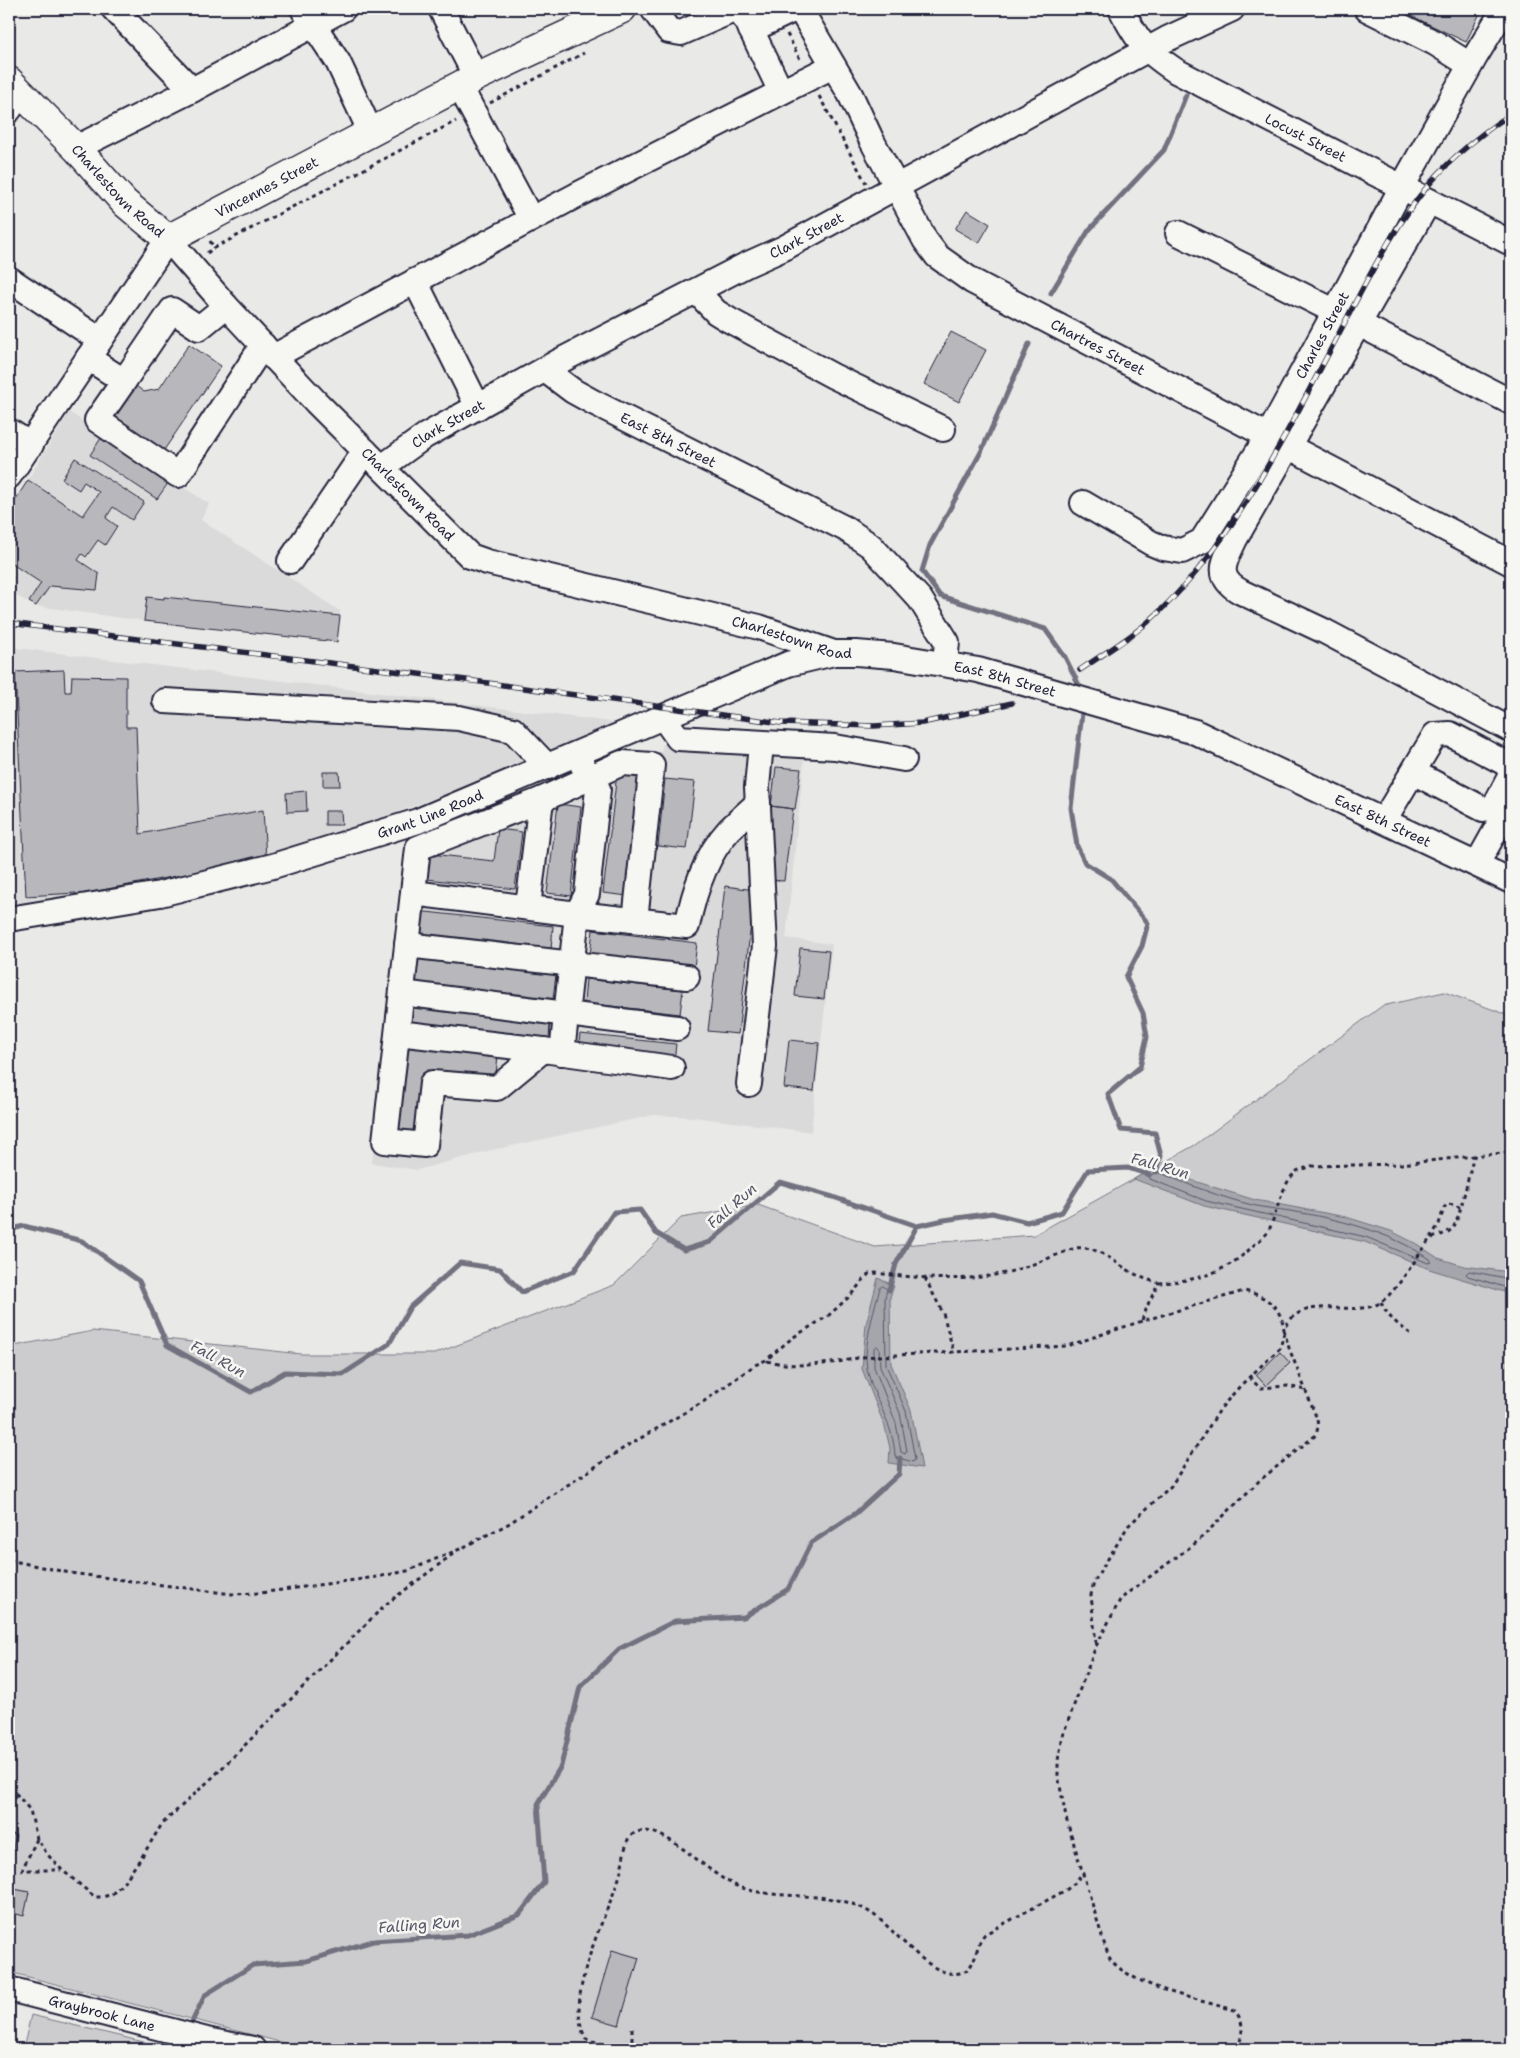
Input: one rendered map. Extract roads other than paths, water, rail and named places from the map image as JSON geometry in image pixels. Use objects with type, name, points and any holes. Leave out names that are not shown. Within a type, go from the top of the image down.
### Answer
[{"type":"main road","name":"Vincennes Street","points":[[168,239],[468,82],[622,9]]},
{"type":"main road","name":"Charlestown Road","points":[[13,94],[76,148],[125,203],[168,239]]},
{"type":"street","points":[[114,9],[192,90]]},
{"type":"street","points":[[76,148],[192,90],[308,16],[343,9]]},
{"type":"street","points":[[441,9],[468,82],[473,112],[531,219]]},
{"type":"street","points":[[653,9],[669,31],[680,33],[736,9],[752,30],[781,92]]},
{"type":"street","points":[[752,30],[795,9]]},
{"type":"street","name":"Chartres Street","points":[[800,9],[850,94],[896,188],[925,240],[937,256],[954,269],[994,292],[1511,563]]},
{"type":"street","name":"Locust Street","points":[[1122,9],[1137,39],[1148,51],[1176,71],[1511,243]]},
{"type":"street","name":"Clark Street","points":[[290,562],[374,459],[425,436],[592,344],[746,265],[784,248],[1167,39],[1232,9]]},
{"type":"street","points":[[1368,9],[1435,43],[1470,65]]},
{"type":"street","name":"Charles Street","points":[[1083,503],[1151,543],[1164,548],[1182,551],[1202,541],[1268,436],[1402,187],[1470,65],[1504,9]]},
{"type":"street","points":[[308,16],[338,62],[371,133]]},
{"type":"street","points":[[226,306],[199,328],[172,310],[97,420],[178,475],[268,351],[415,281],[531,219],[833,66]]},
{"type":"street","points":[[1429,201],[1228,553],[1224,567],[1224,576],[1229,585],[1324,631],[1511,730]]},
{"type":"street","points":[[1178,234],[1336,312]]},
{"type":"street","name":"Charlestown Road","points":[[168,239],[268,351],[464,551],[478,559],[759,627],[834,653],[869,654],[945,664]]},
{"type":"street","name":"Vincennes Street","points":[[9,476],[168,239]]},
{"type":"street","points":[[9,279],[94,349],[124,381]]},
{"type":"street","points":[[415,281],[478,407]]},
{"type":"street","points":[[696,291],[716,312],[729,320],[833,376],[943,429]]},
{"type":"street","points":[[1359,324],[1511,402]]},
{"type":"street","name":"East 8th Street","points":[[544,370],[593,402],[846,530],[871,546],[920,599],[947,642],[945,664],[978,670],[1195,732],[1511,881]]},
{"type":"street","points":[[9,431],[31,445]]},
{"type":"street","name":"Grant Line Road","points":[[9,919],[160,894],[272,866],[418,821],[788,664],[834,653]]},
{"type":"street","points":[[165,701],[458,718],[513,730],[548,766]]},
{"type":"street","points":[[664,718],[678,738],[835,747],[904,759]]},
{"type":"street","points":[[749,1084],[765,946],[757,787],[761,744]]},
{"type":"street","points":[[579,754],[591,778],[598,789],[587,894],[577,914],[566,1014],[552,1051],[497,1088],[432,1083],[425,1145],[385,1141],[418,848],[541,800],[591,778],[622,763],[652,765],[634,920]]},
{"type":"street","points":[[1384,820],[1413,772]]},
{"type":"street","points":[[528,908],[541,800]]},
{"type":"street","points":[[1477,864],[1511,802]]},
{"type":"street","points":[[413,893],[686,926],[694,891],[712,855],[728,831],[758,803]]},
{"type":"street","points":[[407,945],[687,977]]},
{"type":"street","points":[[402,993],[677,1028]]},
{"type":"street","points":[[398,1032],[672,1068]]},
{"type":"street","name":"Graybrook Lane","points":[[9,1989],[211,2041],[254,2049]]},
{"type":"water","points":[[1156,1166],[1194,1181],[1255,1200],[1346,1217],[1391,1231],[1415,1243],[1438,1258],[1464,1266],[1511,1274],[1511,1294],[1429,1269],[1365,1242],[1204,1206],[1134,1179]]},
{"type":"water","points":[[878,1278],[894,1286],[890,1297],[891,1364],[911,1410],[922,1468],[889,1463],[890,1448],[885,1427],[862,1369],[866,1324]]},
{"type":"waterway","points":[[1051,293],[1089,230],[1164,150],[1186,95]]},
{"type":"waterway","points":[[1029,344],[981,452],[930,545],[922,571],[940,596],[1045,629],[1065,657],[1080,687]]},
{"type":"waterway","points":[[1082,713],[1071,808],[1077,846],[1085,863],[1111,879],[1148,923],[1142,946],[1126,977],[1143,1013],[1147,1037],[1140,1067],[1108,1094],[1121,1130],[1155,1133],[1161,1156],[1157,1172]]},
{"type":"waterway","name":"Fall Run","points":[[9,1230],[24,1226],[82,1241],[139,1281],[167,1345],[251,1392],[285,1372],[343,1374],[389,1344],[410,1307],[460,1263],[500,1269],[522,1292],[574,1271],[614,1212],[640,1210],[656,1233],[684,1250],[710,1242],[780,1182],[833,1197],[917,1226],[992,1213],[1027,1222],[1062,1212],[1088,1170],[1128,1168],[1149,1175]]},
{"type":"waterway","name":"Falling Run","points":[[889,1290],[896,1264],[917,1226]]},
{"type":"waterway","name":"Falling Run","points":[[189,2028],[205,1995],[253,1965],[306,1961],[373,1941],[468,1935],[519,1915],[544,1882],[538,1804],[561,1766],[580,1687],[619,1649],[675,1621],[744,1617],[788,1589],[811,1543],[856,1513],[899,1474],[900,1458]]},
{"type":"railway","points":[[1080,670],[1148,622],[1188,582],[1206,560],[1257,485],[1371,273],[1408,211],[1428,185],[1450,162],[1473,141],[1511,114]]},
{"type":"railway","points":[[9,623],[466,680],[781,723],[874,726],[922,723],[1012,703]]}]
